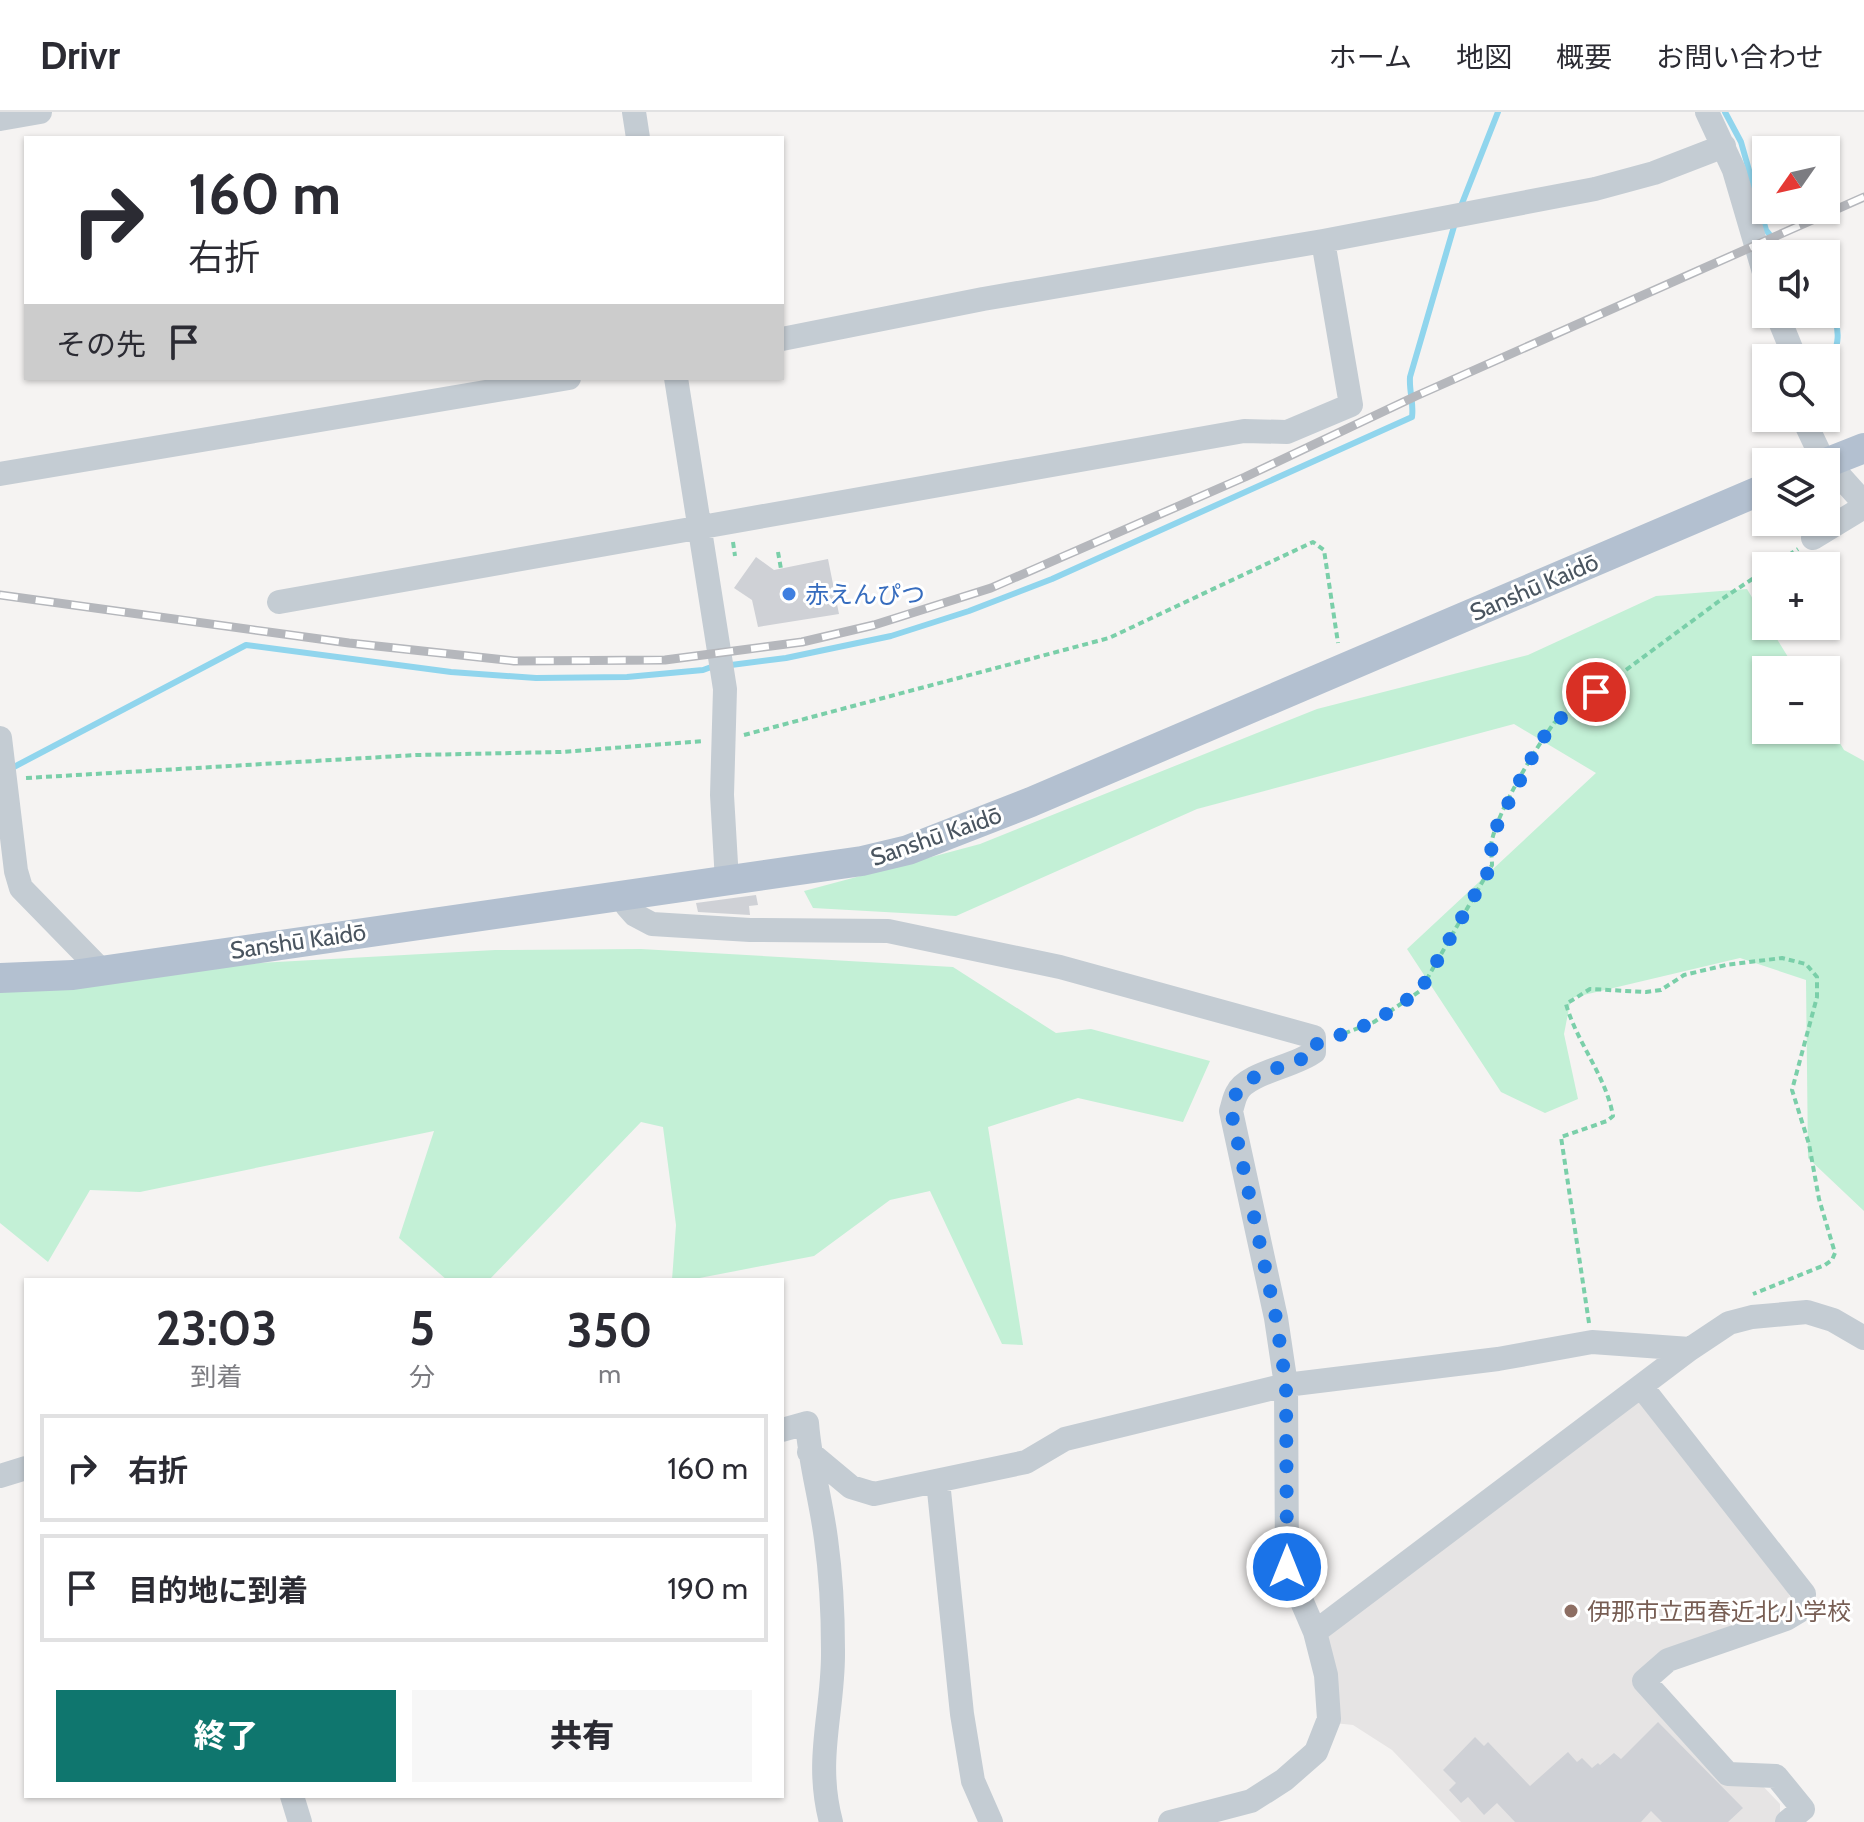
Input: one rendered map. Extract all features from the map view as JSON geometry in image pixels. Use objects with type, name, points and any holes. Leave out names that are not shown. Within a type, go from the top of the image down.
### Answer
[{"type":"main road","points":[[1840,457],[1864,448]]},
{"type":"main road","name":"Sanshū Kaidō","points":[[0,978],[73,975],[624,897],[862,861],[908,850],[972,826],[1752,494]]},
{"type":"street","points":[[0,119],[40,112]]},
{"type":"street","points":[[634,112],[638,136]]},
{"type":"street","points":[[1707,112],[1734,170],[1755,240]]},
{"type":"street","points":[[784,339],[983,299],[1323,241],[1595,189],[1654,173],[1724,146]]},
{"type":"street","points":[[279,602],[1244,431],[1287,432],[1351,405],[1323,241]]},
{"type":"street","points":[[0,474],[557,380]]},
{"type":"street","points":[[676,380],[725,689],[722,795],[727,881]]},
{"type":"street","points":[[1813,538],[1864,505],[1840,477]]},
{"type":"street","points":[[0,738],[2,785],[21,888],[100,969]]},
{"type":"street","points":[[624,897],[635,915],[652,924],[750,930],[888,931],[1060,967],[1314,1037],[1314,1052],[1301,1062],[1258,1075],[1238,1090],[1231,1111],[1276,1318],[1286,1385],[1287,1567],[1315,1632],[1326,1675],[1329,1719],[1316,1752],[1284,1780],[1251,1801],[1216,1817],[1170,1822]]},
{"type":"street","points":[[1315,1632],[1690,1349],[1729,1323],[1752,1317],[1807,1312],[1833,1320],[1864,1338]]},
{"type":"street","points":[[809,1452],[851,1487],[874,1494],[1026,1462],[1065,1439],[1286,1385],[1498,1359],[1592,1342],[1690,1349]]},
{"type":"street","points":[[1641,1386],[1804,1594],[1801,1610],[1786,1619],[1668,1660],[1644,1681],[1728,1774],[1776,1776],[1803,1809],[1787,1822]]},
{"type":"street","points":[[784,1429],[807,1423],[809,1452],[826,1539],[833,1653],[823,1749],[826,1805],[831,1822]]},
{"type":"street","points":[[0,1476],[24,1469]]},
{"type":"street","points":[[938,1481],[962,1714],[973,1781],[991,1822]]},
{"type":"street","points":[[293,1798],[300,1822]]},
{"type":"path","points":[[1792,552],[1813,538]]},
{"type":"path","points":[[778,552],[781,569]]},
{"type":"path","points":[[1314,1045],[1374,1022],[1420,991],[1492,865],[1491,842],[1499,821],[1539,744],[1554,723],[1752,579]]},
{"type":"path","points":[[1592,1342],[1561,1137],[1613,1116],[1610,1098],[1566,1004],[1590,989],[1661,990],[1684,975],[1726,965],[1782,958],[1806,964],[1817,977],[1817,997],[1792,1090],[1809,1144],[1819,1199],[1835,1253],[1825,1265],[1746,1296]]},
{"type":"shaded area","name":"伊那市立西春近北小学校","points":[[1640,1398],[1791,1600],[1789,1608],[1635,1678],[1721,1779],[1759,1782],[1780,1804],[1780,1817],[1775,1822],[1461,1822],[1392,1750],[1353,1725],[1334,1723],[1321,1638]]},
{"type":"green space","points":[[1747,589],[1752,597],[1752,640],[1778,640],[1787,656],[1752,656],[1752,744],[1840,743],[1844,750],[1864,761],[1864,1211],[1808,1158],[1806,980],[1740,958],[1571,998],[1564,1034],[1578,1099],[1545,1113],[1501,1092],[1407,949],[1596,773],[1514,724],[1197,809],[956,916],[813,908],[804,891],[980,844],[1317,709],[1528,655],[1656,596]]},
{"type":"green space","points":[[641,949],[953,967],[1056,1033],[1091,1029],[1210,1061],[1183,1122],[1078,1098],[988,1127],[1023,1345],[1002,1344],[930,1191],[890,1200],[814,1256],[699,1278],[672,1278],[676,1225],[663,1127],[641,1122],[491,1278],[445,1278],[399,1238],[434,1131],[140,1192],[90,1190],[48,1262],[0,1223],[0,977],[495,950]]},
{"type":"building","name":"赤えんぴつ","points":[[756,557],[774,570],[828,559],[839,614],[758,627],[752,600],[734,588]]},
{"type":"building","points":[[756,895],[758,905],[749,906],[750,915],[698,912],[696,903]]},
{"type":"building","points":[[1658,1722],[1743,1808],[1728,1822],[1662,1822],[1651,1811],[1641,1822],[1515,1822],[1497,1803],[1484,1815],[1468,1797],[1461,1803],[1449,1790],[1456,1783],[1443,1770],[1475,1737],[1484,1746],[1488,1742],[1530,1786],[1568,1752],[1577,1762],[1582,1758],[1592,1768],[1614,1753],[1621,1759]]},
{"type":"waterway","points":[[1461,206],[1498,112]]},
{"type":"waterway","points":[[1725,112],[1741,142],[1766,230],[1774,240]]},
{"type":"waterway","points":[[731,665],[786,658],[891,636],[969,611],[1052,579],[1412,417],[1410,377],[1455,223]]},
{"type":"waterway","points":[[1837,328],[1837,344]]},
{"type":"waterway","points":[[10,769],[246,645],[451,672],[536,678],[627,677],[703,670],[714,666]]},
{"type":"railway","points":[[0,595],[349,643],[514,661],[665,660],[802,642],[874,625],[991,588],[1245,477],[1416,396],[1864,197]]},
{"type":"place","name":"赤えんぴつ","points":[[789,594]]},
{"type":"place","name":"伊那市立西春近北小学校","points":[[1571,1611]]},
{"type":"route","points":[[1287,1567],[1286,1385],[1276,1318],[1231,1111],[1238,1090],[1258,1075],[1301,1062],[1314,1052],[1314,1045],[1374,1022],[1420,991],[1492,865],[1491,842],[1499,821],[1539,744],[1554,723],[1596,692]]}]
